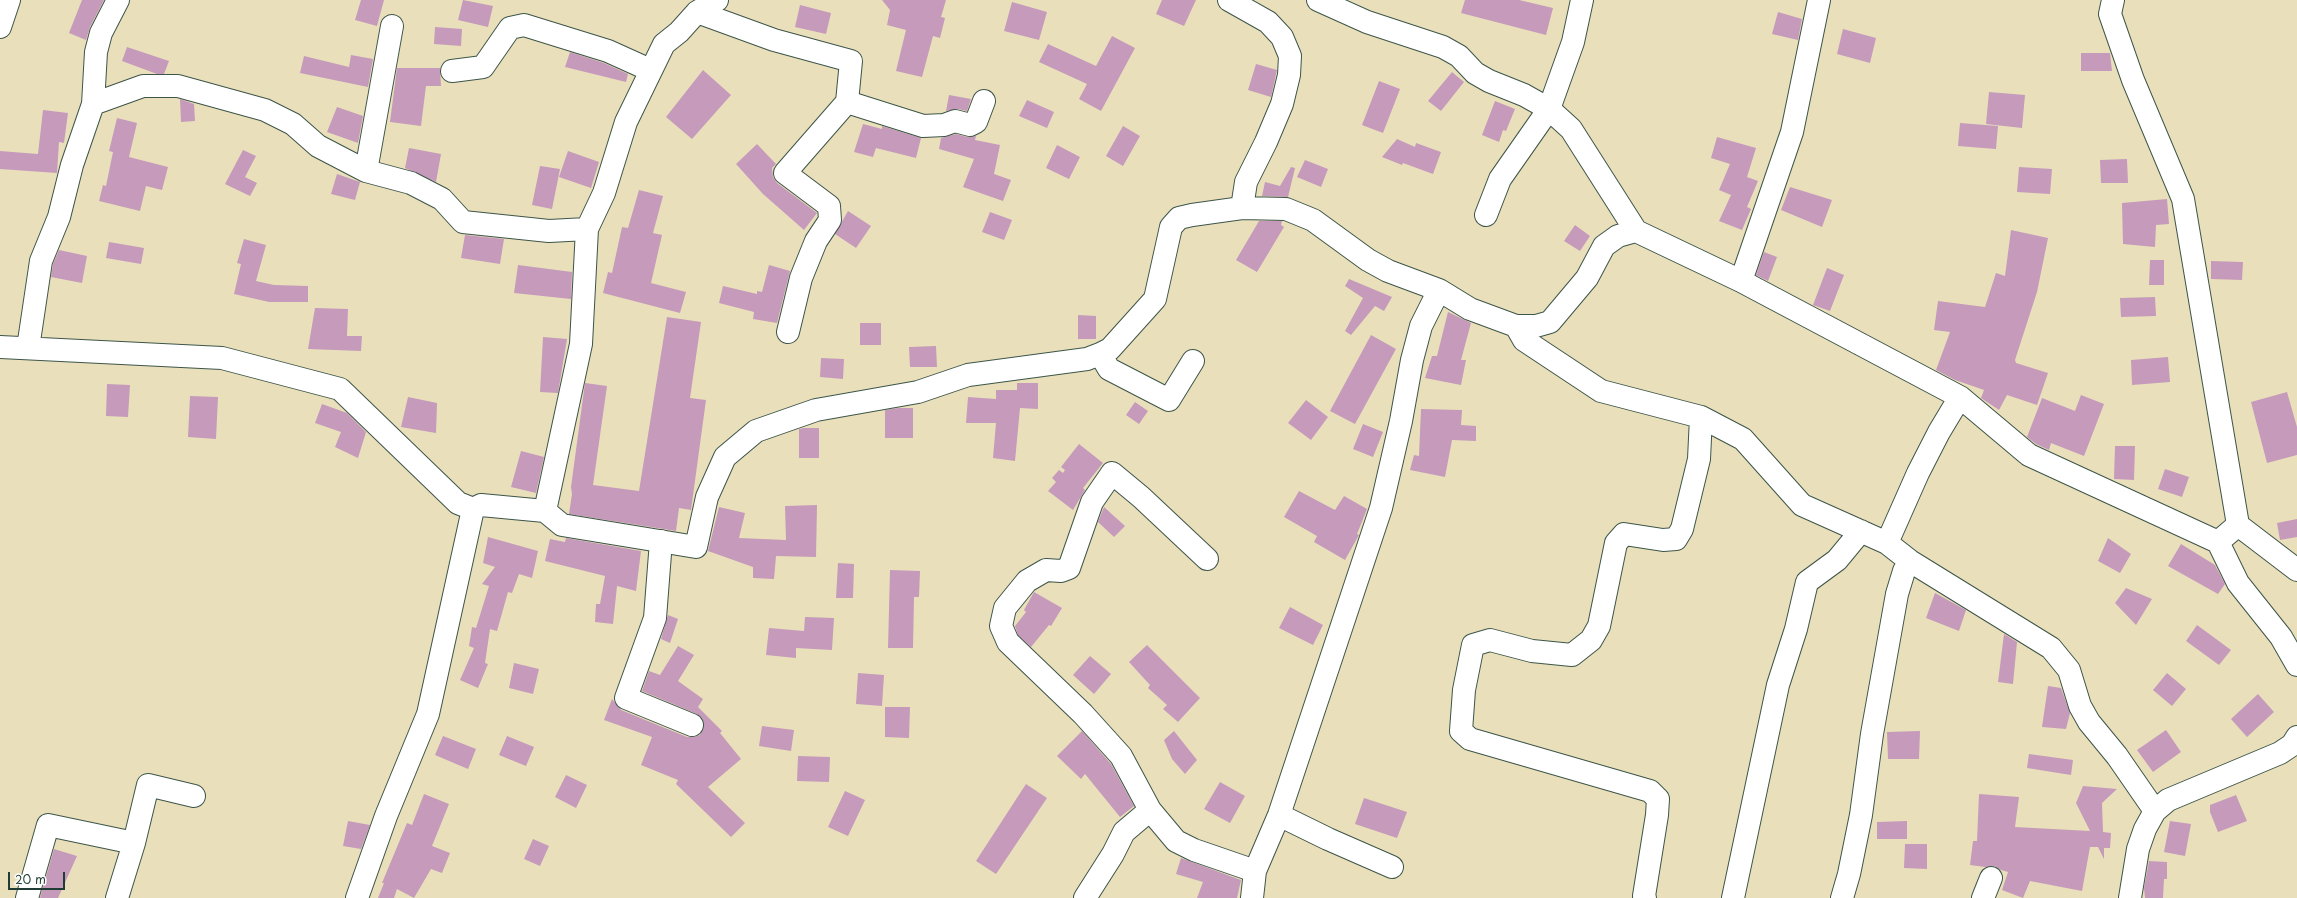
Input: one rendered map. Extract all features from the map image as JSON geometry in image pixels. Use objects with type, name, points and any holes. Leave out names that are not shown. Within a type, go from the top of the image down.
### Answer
[{"type":"street","points":[[0,27],[9,0]]},
{"type":"street","points":[[28,348],[41,261],[59,217],[72,165],[93,104],[96,52],[101,32],[118,0]]},
{"type":"street","points":[[1229,0],[1268,22],[1282,37],[1290,56],[1289,75],[1282,104],[1266,142],[1246,182],[1242,208]]},
{"type":"street","points":[[1318,0],[1367,22],[1443,46],[1459,56],[1475,73],[1524,95],[1549,109],[1571,128],[1636,231],[1741,281],[1960,397],[2029,455],[2218,542],[2238,583],[2281,637],[2297,665]]},
{"type":"street","points":[[1486,215],[1500,179],[1549,109],[1573,42],[1582,0]]},
{"type":"street","points":[[1741,281],[1792,132],[1820,0]]},
{"type":"street","points":[[2113,0],[2110,14],[2132,80],[2183,199],[2238,525],[2297,570]]},
{"type":"street","points":[[545,511],[581,344],[587,229],[604,193],[626,122],[664,44],[679,32],[709,3],[774,40],[851,61],[847,102],[785,173],[829,206],[830,220],[816,241],[801,278],[788,332]]},
{"type":"street","points":[[452,71],[483,67],[510,28],[524,25],[608,51],[650,70]]},
{"type":"street","points":[[366,171],[392,26]]},
{"type":"street","points":[[93,104],[143,86],[178,86],[265,110],[293,124],[318,146],[366,171],[412,184],[442,199],[463,222],[549,232],[587,229]]},
{"type":"street","points":[[847,102],[923,126],[944,125],[955,121],[970,125],[976,122],[984,101]]},
{"type":"street","points":[[0,347],[222,358],[340,389],[458,503],[473,509],[481,505],[545,511],[562,525],[696,547],[707,497],[725,457],[756,431],[816,410],[918,392],[968,375],[1086,359],[1110,349],[1155,298],[1171,227],[1179,218],[1242,208],[1286,209],[1313,220],[1368,260],[1388,271],[1438,290],[1470,309],[1516,326],[1536,326],[1550,322],[1587,278],[1604,246],[1618,236],[1636,231]]},
{"type":"street","points":[[1252,898],[1256,871],[1279,815],[1381,508],[1401,420],[1412,360],[1421,326],[1438,290]]},
{"type":"street","points":[[1516,326],[1524,340],[1602,391],[1700,417],[1743,439],[1802,505],[1887,543],[1910,561],[2051,648],[2062,659],[2069,670],[2080,706],[2089,722],[2117,756],[2155,811]]},
{"type":"street","points":[[1100,354],[1110,369],[1169,400],[1193,361]]},
{"type":"street","points":[[1887,543],[1925,459],[1960,397]]},
{"type":"street","points":[[1645,898],[1644,896],[1658,815],[1658,799],[1650,791],[1470,739],[1461,731],[1464,690],[1473,645],[1490,640],[1532,651],[1572,655],[1591,640],[1599,626],[1616,543],[1624,534],[1663,540],[1676,539],[1682,529],[1699,459],[1700,417]]},
{"type":"street","points":[[1206,559],[1141,497],[1112,473],[1092,502],[1069,568],[1061,571],[1046,570],[1027,581],[1005,608],[1001,626],[1008,642],[1083,714],[1121,756],[1150,810],[1176,841],[1194,850],[1256,871]]},
{"type":"street","points":[[357,898],[386,816],[428,714],[473,509]]},
{"type":"street","points":[[2218,542],[2238,525]]},
{"type":"street","points":[[1733,898],[1778,685],[1796,629],[1807,582],[1837,560],[1861,531]]},
{"type":"street","points":[[661,541],[654,618],[626,698],[692,725]]},
{"type":"street","points":[[1842,898],[1862,815],[1872,734],[1897,594],[1904,570],[1910,561]]},
{"type":"street","points":[[2130,898],[2138,849],[2145,829],[2155,811],[2168,800],[2280,753],[2292,745],[2297,737]]},
{"type":"street","points":[[117,898],[134,843],[148,785],[194,796]]},
{"type":"street","points":[[1085,898],[1113,854],[1124,832],[1150,810]]},
{"type":"street","points":[[1279,815],[1392,867]]},
{"type":"street","points":[[27,898],[48,825],[134,843]]},
{"type":"street","points":[[1983,898],[1991,878]]},
{"type":"building","points":[[82,0],[104,0],[90,27],[86,40],[69,33]]},
{"type":"building","points":[[361,0],[384,0],[377,26],[355,20]]},
{"type":"building","points":[[463,0],[493,6],[488,27],[458,20]]},
{"type":"building","points":[[882,0],[946,0],[941,17],[945,18],[940,38],[933,36],[922,77],[896,71],[906,30],[887,25],[890,10]]},
{"type":"building","points":[[1162,0],[1196,0],[1184,26],[1156,14]]},
{"type":"building","points":[[1465,0],[1519,0],[1553,8],[1546,35],[1461,13]]},
{"type":"building","points":[[1012,2],[1047,12],[1039,40],[1004,31]]},
{"type":"building","points":[[800,5],[831,13],[826,34],[795,27]]},
{"type":"building","points":[[1778,12],[1802,19],[1798,40],[1772,34]]},
{"type":"building","points":[[435,27],[462,29],[461,46],[434,44]]},
{"type":"building","points":[[1843,29],[1876,38],[1870,63],[1837,54]]},
{"type":"building","points":[[1112,36],[1135,48],[1101,111],[1079,99],[1087,84],[1039,62],[1048,44],[1096,66]]},
{"type":"building","points":[[127,47],[169,61],[164,74],[157,74],[122,61]]},
{"type":"building","points":[[570,52],[604,63],[628,74],[626,82],[565,67]]},
{"type":"building","points":[[2081,53],[2110,53],[2112,71],[2081,71]]},
{"type":"building","points":[[351,55],[373,59],[368,87],[300,73],[304,56],[349,67]]},
{"type":"building","points":[[1256,64],[1277,70],[1271,97],[1248,90]]},
{"type":"building","points":[[397,68],[440,68],[441,86],[426,86],[421,126],[390,122]]},
{"type":"building","points":[[703,70],[731,95],[692,139],[666,117]]},
{"type":"building","points":[[1452,72],[1464,82],[1441,111],[1428,101]]},
{"type":"building","points":[[1379,81],[1400,89],[1383,133],[1362,125]]},
{"type":"building","points":[[1989,92],[2025,95],[2022,128],[1986,124]]},
{"type":"building","points":[[949,95],[971,99],[967,111],[958,109],[946,111]]},
{"type":"building","points":[[180,99],[194,104],[195,121],[181,122]]},
{"type":"building","points":[[1027,100],[1054,112],[1047,128],[1019,116]]},
{"type":"building","points":[[1495,101],[1515,109],[1506,131],[1503,130],[1499,142],[1482,135]]},
{"type":"building","points":[[337,107],[363,116],[358,143],[327,132]]},
{"type":"building","points":[[43,110],[68,113],[64,143],[59,142],[57,173],[0,169],[0,151],[38,154]]},
{"type":"building","points":[[117,118],[137,123],[129,157],[168,167],[162,190],[146,186],[140,211],[99,201],[103,185],[106,186],[113,152],[109,151]]},
{"type":"building","points":[[1960,123],[1998,126],[1996,149],[1958,146]]},
{"type":"building","points":[[863,124],[882,129],[882,126],[921,138],[916,158],[876,148],[873,157],[854,152]]},
{"type":"building","points":[[1123,126],[1140,136],[1123,166],[1106,156]]},
{"type":"building","points":[[956,134],[967,137],[976,136],[975,140],[1000,145],[994,174],[1011,180],[1003,201],[963,187],[974,159],[939,149],[941,138]]},
{"type":"building","points":[[1717,137],[1756,148],[1747,177],[1758,181],[1747,207],[1751,209],[1742,230],[1719,221],[1731,195],[1719,190],[1730,164],[1711,158]]},
{"type":"building","points":[[1397,139],[1415,147],[1416,143],[1441,152],[1433,174],[1403,163],[1402,165],[1382,157]]},
{"type":"building","points":[[757,144],[776,164],[772,168],[773,177],[777,183],[817,213],[804,230],[763,194],[736,164]]},
{"type":"building","points":[[1057,145],[1080,157],[1069,179],[1046,168]]},
{"type":"building","points":[[409,148],[441,154],[436,182],[405,168]]},
{"type":"building","points":[[243,150],[256,156],[245,177],[257,183],[250,196],[225,184]]},
{"type":"building","points":[[568,151],[599,162],[591,188],[559,177]]},
{"type":"building","points":[[2127,159],[2128,183],[2101,183],[2100,160]]},
{"type":"building","points":[[1305,160],[1328,169],[1321,187],[1297,177]]},
{"type":"building","points":[[540,166],[560,169],[552,209],[532,205]]},
{"type":"building","points":[[1291,167],[1295,168],[1288,197],[1262,196],[1265,182],[1280,186]]},
{"type":"building","points":[[2019,167],[2052,169],[2050,194],[2017,192]]},
{"type":"building","points":[[337,174],[360,182],[355,200],[331,194]]},
{"type":"building","points":[[1790,187],[1832,200],[1822,227],[1781,210]]},
{"type":"building","points":[[639,190],[663,196],[653,233],[662,235],[651,283],[686,292],[680,313],[603,293],[608,272],[612,273],[622,227],[628,228]]},
{"type":"building","points":[[2167,199],[2169,224],[2156,225],[2155,247],[2123,244],[2122,203]]},
{"type":"building","points":[[848,211],[871,226],[856,248],[835,234]]},
{"type":"building","points":[[990,212],[1012,220],[1004,240],[982,232]]},
{"type":"building","points":[[1259,221],[1282,221],[1281,225],[1284,227],[1257,272],[1236,260]]},
{"type":"building","points":[[1575,225],[1590,236],[1580,251],[1564,241]]},
{"type":"building","points":[[2011,230],[2048,238],[2037,292],[2015,360],[2016,363],[2048,373],[2037,405],[2007,395],[1999,410],[1981,398],[1984,390],[1955,380],[1936,370],[1950,332],[1934,330],[1938,301],[1985,307],[1996,273],[2005,276]]},
{"type":"building","points":[[465,235],[504,239],[500,264],[461,258]]},
{"type":"building","points":[[244,239],[266,245],[256,281],[274,285],[308,286],[308,302],[269,302],[234,294],[241,264],[237,263]]},
{"type":"building","points":[[109,242],[144,248],[141,264],[106,258]]},
{"type":"building","points":[[59,250],[87,256],[82,283],[51,277],[53,264]]},
{"type":"building","points":[[1764,252],[1777,257],[1768,281],[1756,275]]},
{"type":"building","points":[[2150,260],[2164,260],[2164,285],[2149,285]]},
{"type":"building","points":[[2211,261],[2243,262],[2242,280],[2211,279]]},
{"type":"building","points":[[518,265],[572,272],[571,299],[514,293]]},
{"type":"building","points":[[769,265],[790,271],[777,323],[753,319],[754,312],[719,303],[723,286],[757,294],[757,291],[762,292]]},
{"type":"building","points":[[1827,268],[1844,275],[1830,311],[1813,305]]},
{"type":"building","points":[[1349,279],[1392,297],[1384,311],[1375,306],[1351,335],[1345,331],[1363,298],[1345,286]]},
{"type":"building","points":[[2155,297],[2156,316],[2121,317],[2120,298]]},
{"type":"building","points":[[315,308],[348,309],[347,336],[362,336],[361,351],[308,349]]},
{"type":"building","points":[[1448,312],[1471,323],[1461,360],[1466,360],[1461,385],[1425,378],[1432,356],[1437,356]]},
{"type":"building","points":[[1078,315],[1096,316],[1096,339],[1078,339]]},
{"type":"building","points":[[667,317],[701,322],[690,398],[706,400],[691,510],[679,508],[676,531],[569,514],[572,494],[571,487],[585,383],[607,386],[593,485],[639,491]]},
{"type":"building","points":[[860,323],[881,323],[881,345],[860,345]]},
{"type":"building","points":[[1371,335],[1396,349],[1355,424],[1330,411]]},
{"type":"building","points":[[543,337],[567,339],[558,393],[540,392]]},
{"type":"building","points":[[936,346],[937,367],[910,367],[909,347]]},
{"type":"building","points":[[2168,357],[2170,382],[2132,385],[2131,360]]},
{"type":"building","points":[[821,358],[844,359],[843,379],[820,377]]},
{"type":"building","points":[[1017,383],[1038,383],[1038,409],[1020,408],[1015,461],[993,458],[996,423],[966,423],[968,397],[996,399],[996,390],[1017,390]]},
{"type":"building","points":[[107,384],[130,385],[128,417],[106,416]]},
{"type":"building","points":[[2287,392],[2297,427],[2297,455],[2267,463],[2251,402]]},
{"type":"building","points":[[2081,395],[2104,404],[2084,456],[2051,443],[2049,450],[2036,444],[2027,437],[2042,398],[2075,411]]},
{"type":"building","points":[[190,396],[218,397],[216,439],[188,437]]},
{"type":"building","points":[[408,397],[437,403],[436,433],[401,427]]},
{"type":"building","points":[[1306,400],[1328,417],[1311,440],[1288,423]]},
{"type":"building","points":[[1135,402],[1148,411],[1139,424],[1126,415]]},
{"type":"building","points":[[322,404],[347,413],[366,432],[358,458],[335,447],[341,432],[315,423]]},
{"type":"building","points":[[913,408],[913,438],[885,438],[885,410]]},
{"type":"building","points":[[1421,409],[1462,410],[1461,425],[1476,426],[1476,441],[1452,440],[1445,477],[1410,470],[1414,455],[1419,456]]},
{"type":"building","points":[[1363,424],[1383,432],[1373,457],[1353,449]]},
{"type":"building","points":[[819,428],[819,458],[799,458],[799,429]]},
{"type":"building","points":[[1079,444],[1103,463],[1083,488],[1085,490],[1073,510],[1048,491],[1056,482],[1052,478],[1059,470],[1063,473],[1065,470],[1061,467]]},
{"type":"building","points":[[2115,446],[2135,446],[2134,480],[2114,479]]},
{"type":"building","points":[[521,451],[544,457],[536,493],[511,487]]},
{"type":"building","points":[[2165,469],[2189,477],[2182,497],[2158,489]]},
{"type":"building","points":[[1299,491],[1335,510],[1344,496],[1367,509],[1357,534],[1359,535],[1345,560],[1314,542],[1317,536],[1284,517]]},
{"type":"building","points":[[817,505],[816,557],[776,556],[774,579],[753,578],[753,567],[708,551],[719,507],[745,513],[739,538],[786,540],[785,506]]},
{"type":"building","points":[[1104,507],[1125,526],[1114,537],[1098,522]]},
{"type":"building","points":[[2297,519],[2297,537],[2280,540],[2277,523]]},
{"type":"building","points":[[488,537],[538,551],[532,578],[519,574],[512,593],[508,592],[497,631],[490,629],[485,663],[488,664],[478,688],[460,680],[474,648],[469,646],[472,627],[476,628],[489,586],[482,584],[495,567],[483,563]]},
{"type":"building","points":[[566,538],[641,551],[636,591],[617,586],[613,624],[595,622],[596,604],[600,604],[605,576],[545,561],[550,539],[565,542]]},
{"type":"building","points":[[2108,538],[2131,554],[2120,573],[2098,561]]},
{"type":"building","points":[[2181,544],[2215,565],[2225,584],[2218,594],[2168,566]]},
{"type":"building","points":[[838,563],[854,564],[853,598],[836,598]]},
{"type":"building","points":[[890,570],[920,571],[919,597],[914,597],[913,648],[888,648]]},
{"type":"building","points":[[2126,588],[2152,599],[2136,625],[2115,603]]},
{"type":"building","points":[[1034,592],[1062,608],[1051,626],[1049,625],[1031,647],[1018,635],[1015,626],[1026,612],[1024,610]]},
{"type":"building","points":[[1935,593],[1966,610],[1959,631],[1926,618]]},
{"type":"building","points":[[1290,607],[1323,625],[1313,645],[1279,628]]},
{"type":"building","points":[[668,615],[678,619],[670,643],[661,639]]},
{"type":"building","points":[[805,617],[834,618],[832,650],[796,648],[796,658],[766,655],[769,628],[804,631]]},
{"type":"building","points":[[2197,625],[2231,650],[2219,665],[2186,641]]},
{"type":"building","points":[[2004,634],[2017,642],[2013,684],[1998,682]]},
{"type":"building","points":[[1147,645],[1200,698],[1178,722],[1163,709],[1167,705],[1148,688],[1150,685],[1129,662]]},
{"type":"building","points":[[678,646],[694,655],[678,681],[703,699],[698,707],[722,731],[720,733],[741,759],[708,787],[745,823],[731,837],[676,784],[678,780],[641,765],[652,737],[604,720],[612,699],[621,710],[687,737],[700,735],[704,724],[702,718],[697,714],[642,691],[649,671],[660,675]]},
{"type":"building","points":[[1090,656],[1111,674],[1094,694],[1073,675]]},
{"type":"building","points":[[514,663],[539,669],[533,694],[509,688]]},
{"type":"building","points":[[858,673],[884,675],[882,706],[856,704]]},
{"type":"building","points":[[2167,673],[2186,689],[2172,706],[2153,690]]},
{"type":"building","points":[[2048,686],[2061,688],[2070,713],[2066,729],[2042,727]]},
{"type":"building","points":[[2258,694],[2274,712],[2247,737],[2231,719]]},
{"type":"building","points":[[885,707],[910,707],[909,738],[885,737]]},
{"type":"building","points":[[762,726],[794,730],[791,751],[759,746]]},
{"type":"building","points":[[2166,730],[2181,752],[2153,772],[2137,750]]},
{"type":"building","points":[[1082,731],[1111,764],[1134,806],[1120,817],[1085,774],[1081,779],[1057,756]]},
{"type":"building","points":[[1174,731],[1197,760],[1185,774],[1172,759],[1164,740]]},
{"type":"building","points":[[1920,731],[1919,759],[1888,759],[1887,732]]},
{"type":"building","points":[[443,736],[476,749],[468,769],[435,755]]},
{"type":"building","points":[[507,736],[534,747],[526,766],[499,755]]},
{"type":"building","points":[[2029,754],[2073,760],[2071,775],[2027,768]]},
{"type":"building","points":[[798,756],[830,757],[829,782],[797,781]]},
{"type":"building","points":[[566,775],[587,785],[576,808],[555,797]]},
{"type":"building","points":[[1220,782],[1245,796],[1230,823],[1204,809]]},
{"type":"building","points":[[1026,784],[1047,798],[996,874],[976,861]]},
{"type":"building","points":[[2083,786],[2117,789],[2102,803],[2103,832],[2111,833],[2110,848],[2104,848],[2104,859],[2098,847],[2090,847],[2082,891],[2030,881],[2023,898],[2002,890],[2008,872],[1995,866],[1985,867],[1970,865],[1973,841],[1977,841],[1979,794],[2019,797],[2015,827],[2090,831],[2076,803]]},
{"type":"building","points":[[845,791],[865,800],[848,836],[828,827]]},
{"type":"building","points":[[424,794],[449,804],[432,846],[450,853],[442,873],[431,869],[414,898],[397,889],[394,898],[378,898],[384,883],[382,883],[407,823],[412,825]]},
{"type":"building","points":[[2236,795],[2247,821],[2218,832],[2210,812],[2210,805]]},
{"type":"building","points":[[1364,798],[1407,812],[1397,838],[1355,824]]},
{"type":"building","points":[[348,821],[370,825],[361,849],[343,846]]},
{"type":"building","points":[[1907,821],[1907,839],[1877,839],[1877,822]]},
{"type":"building","points":[[2170,821],[2191,824],[2185,856],[2164,852]]},
{"type":"building","points":[[533,839],[549,846],[540,866],[524,859]]},
{"type":"building","points":[[1905,844],[1927,844],[1927,869],[1904,868]]},
{"type":"building","points":[[54,849],[77,856],[58,898],[40,898]]},
{"type":"building","points":[[1181,858],[1241,880],[1237,898],[1197,898],[1203,882],[1176,874]]},
{"type":"building","points":[[2149,861],[2167,862],[2167,879],[2164,879],[2163,898],[2145,898],[2144,888]]}]
